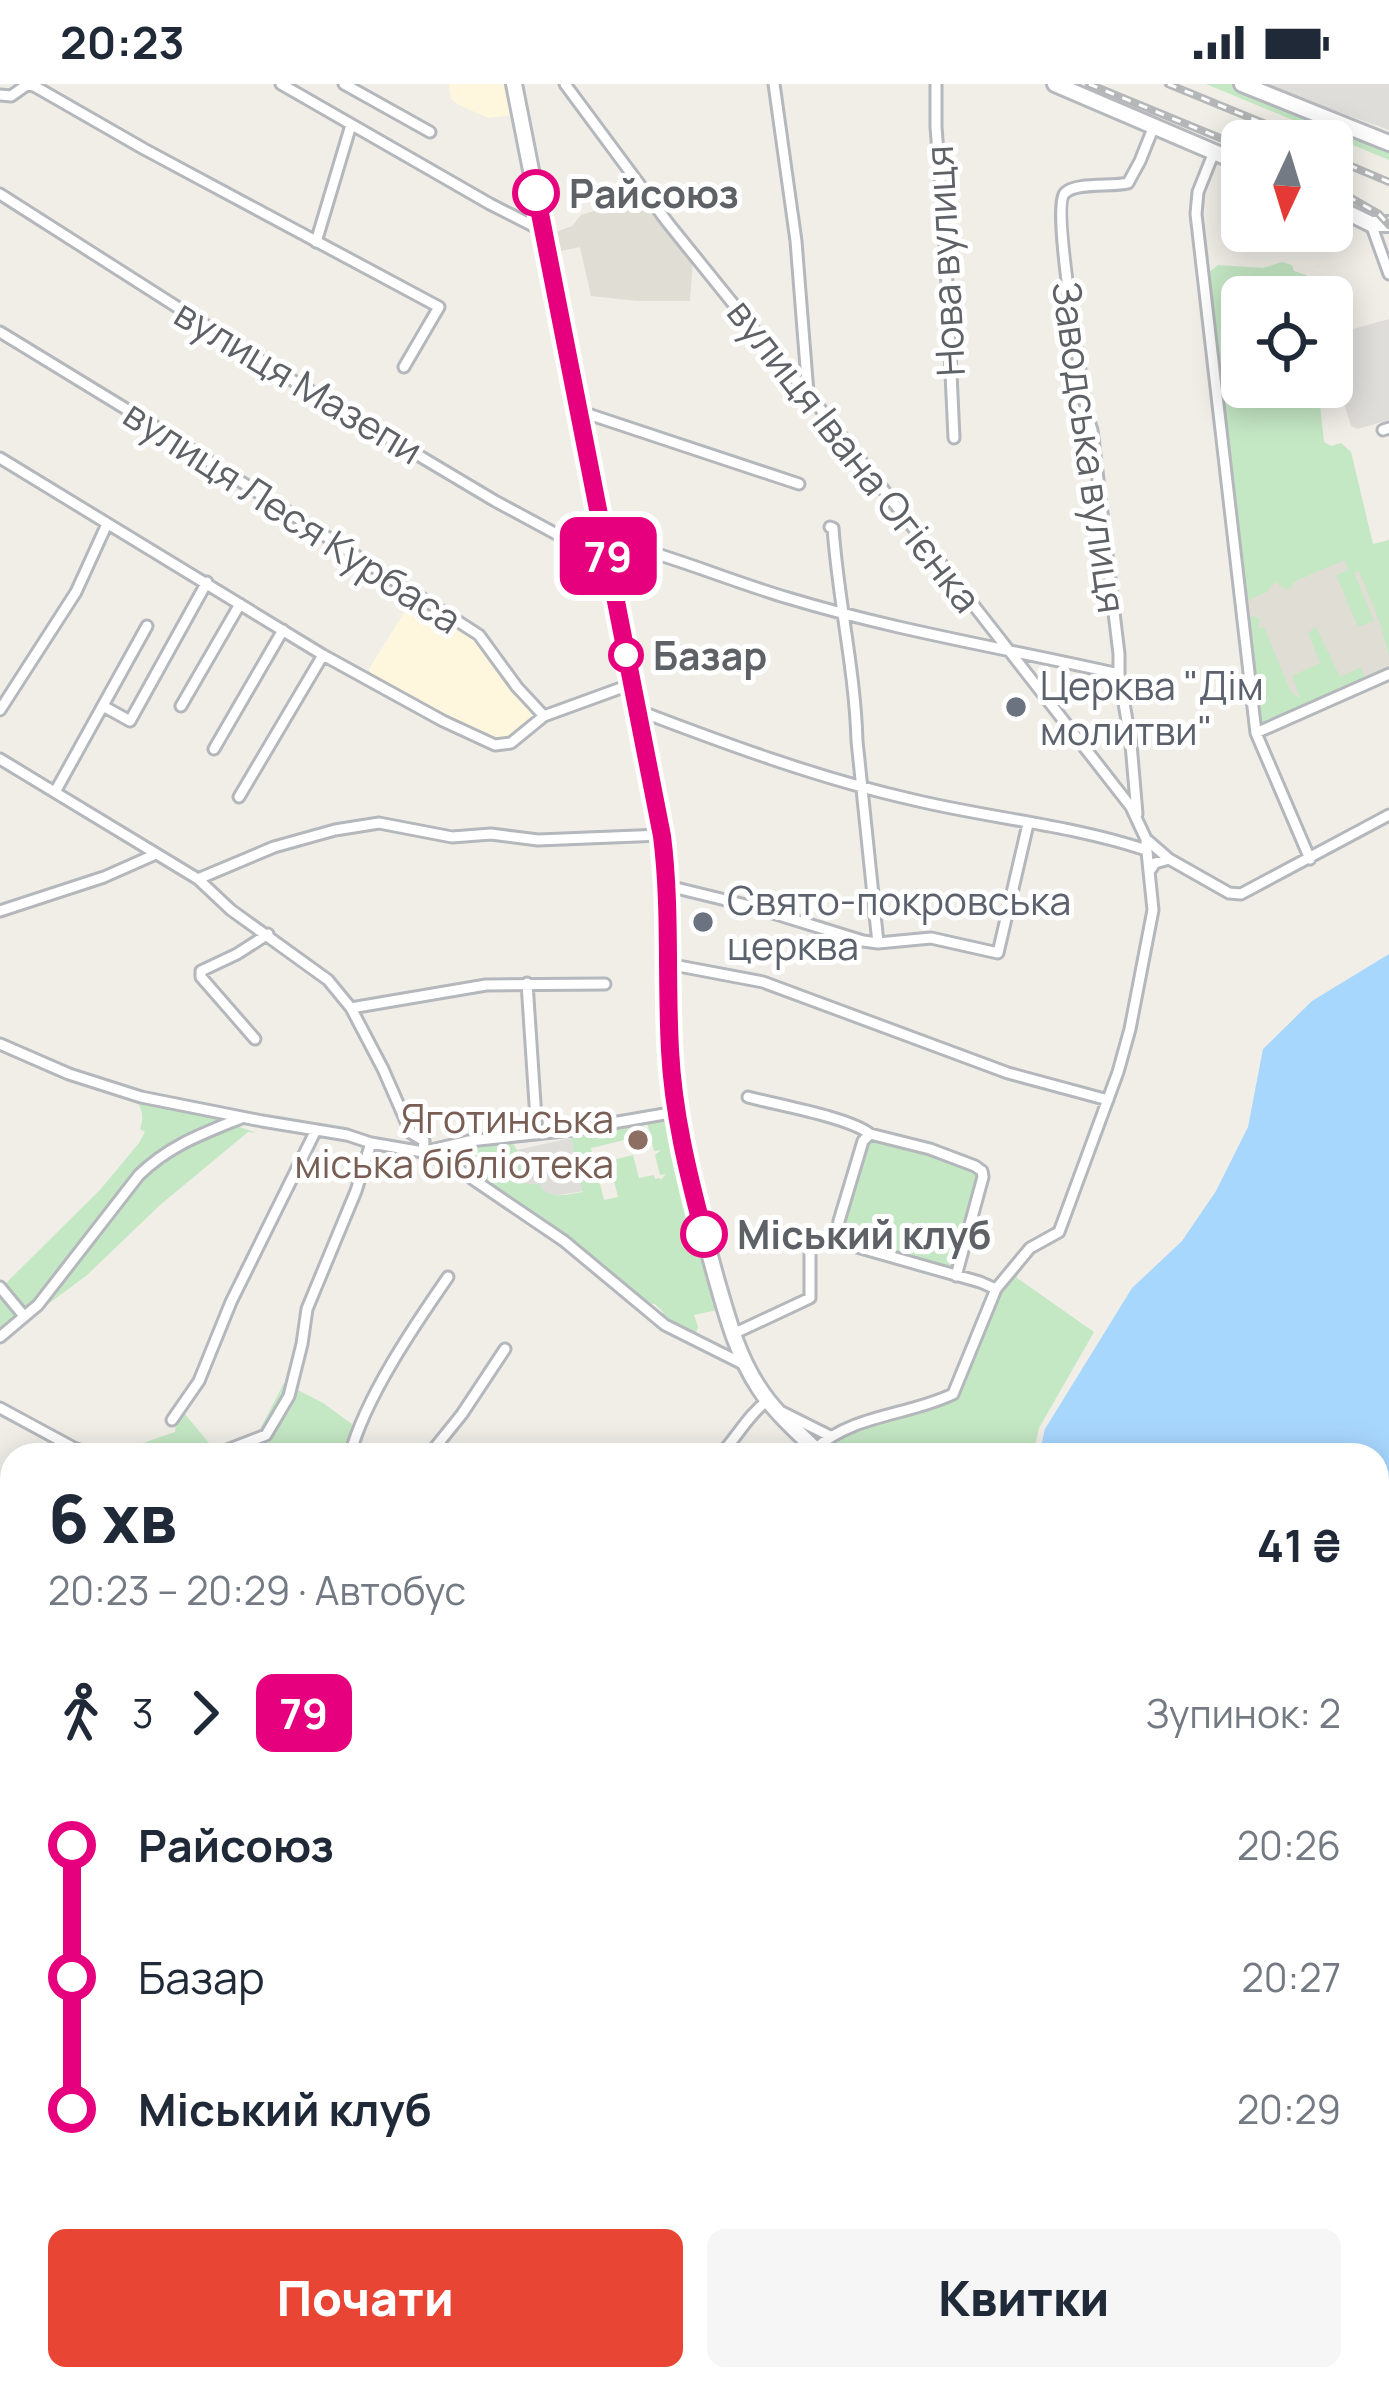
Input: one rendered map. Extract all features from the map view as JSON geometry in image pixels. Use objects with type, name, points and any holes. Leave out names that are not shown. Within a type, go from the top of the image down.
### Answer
[{"type":"street","points":[[0,95],[11,96],[28,84],[36,87],[439,308],[404,367]]},
{"type":"street","points":[[281,84],[544,232]]},
{"type":"street","points":[[344,84],[430,132]]},
{"type":"street","points":[[514,84],[662,836],[676,1112],[702,1229],[733,1334],[772,1405],[809,1443]]},
{"type":"street","name":"вулиця Івана Огієнка","points":[[565,84],[668,223],[808,393],[1130,807],[1144,840]]},
{"type":"street","points":[[774,84],[796,241],[808,393]]},
{"type":"street","name":"Нова вулиця","points":[[936,84],[954,438]]},
{"type":"street","points":[[1055,84],[1221,155]]},
{"type":"street","points":[[1243,84],[1389,143]]},
{"type":"street","points":[[316,242],[351,124]]},
{"type":"street","name":"Заводська вулиця","points":[[825,1443],[842,1429],[953,1394],[996,1289],[1030,1248],[1059,1232],[1130,1029],[1153,910],[1150,869],[1136,814],[1131,744],[1060,201],[1072,188],[1128,183],[1154,126]]},
{"type":"street","points":[[1214,152],[1198,192],[1196,214],[1256,733],[1310,859]]},
{"type":"street","name":"вулиця Мазепи","points":[[0,194],[282,374],[560,536],[673,558],[842,613],[1119,674]]},
{"type":"street","points":[[1353,215],[1371,224],[1389,224]]},
{"type":"street","points":[[1371,224],[1389,274]]},
{"type":"street","name":"вулиця Леся Курбаса","points":[[0,332],[479,634],[544,716]]},
{"type":"street","points":[[579,411],[799,484]]},
{"type":"street","points":[[0,458],[323,655],[495,745],[511,743],[544,716],[632,684]]},
{"type":"street","points":[[0,710],[76,592],[106,524]]},
{"type":"street","points":[[830,526],[856,711],[878,944]]},
{"type":"street","points":[[103,706],[130,721],[207,582]]},
{"type":"street","points":[[182,706],[240,604]]},
{"type":"street","points":[[55,792],[147,626]]},
{"type":"street","points":[[214,749],[283,630]]},
{"type":"street","points":[[239,797],[323,655]]},
{"type":"street","points":[[1256,733],[1389,674]]},
{"type":"street","points":[[637,710],[863,788],[1028,824],[1144,840],[1166,859],[1229,893],[1240,894],[1389,815]]},
{"type":"street","points":[[0,759],[198,879],[231,910],[328,980],[351,1008],[411,1133],[424,1142],[423,1152]]},
{"type":"street","points":[[198,879],[274,847],[379,823],[452,837],[662,836]]},
{"type":"street","points":[[668,886],[878,944],[932,938],[998,953],[1028,824]]},
{"type":"street","points":[[0,911],[157,854]]},
{"type":"street","points":[[1150,869],[1166,859]]},
{"type":"street","points":[[255,1039],[201,977],[201,970],[268,934]]},
{"type":"street","points":[[668,964],[763,982],[1008,1073],[1108,1100]]},
{"type":"street","points":[[527,983],[537,1134]]},
{"type":"street","points":[[351,1008],[486,985],[605,984]]},
{"type":"street","points":[[0,1044],[141,1096],[423,1152],[458,1169],[564,1241],[664,1324],[746,1365]]},
{"type":"street","points":[[748,1097],[866,1129],[982,1171],[956,1276]]},
{"type":"street","points":[[423,1152],[469,1141],[676,1112]]},
{"type":"street","points":[[0,1337],[38,1305],[157,1158],[241,1118]]},
{"type":"street","points":[[172,1420],[199,1381],[231,1302],[316,1130]]},
{"type":"street","points":[[836,1241],[863,1141],[870,1133]]},
{"type":"street","points":[[245,1443],[266,1435],[289,1396],[307,1309],[371,1143]]},
{"type":"street","points":[[733,1334],[810,1298],[813,1240],[836,1241],[996,1289]]},
{"type":"street","points":[[353,1443],[377,1392],[448,1277]]},
{"type":"street","points":[[0,1287],[24,1316]]},
{"type":"street","points":[[439,1443],[506,1349]]},
{"type":"street","points":[[732,1443],[754,1410],[772,1405],[830,1436]]},
{"type":"street","points":[[0,1408],[60,1443]]},
{"type":"shaded area","points":[[449,84],[505,84],[511,115],[488,118],[459,105],[451,99]]},
{"type":"shaded area","points":[[1271,84],[1389,84],[1389,130],[1272,88]]},
{"type":"shaded area","points":[[642,196],[693,258],[690,301],[591,296],[580,247],[556,252],[553,233],[572,226],[581,215]]},
{"type":"shaded area","points":[[1389,319],[1389,420],[1358,429],[1351,426],[1345,408],[1353,408],[1353,329]]},
{"type":"shaded area","points":[[1349,451],[1389,636],[1389,670],[1260,725],[1228,478],[1264,474]]},
{"type":"shaded area","points":[[417,600],[480,642],[532,715],[531,722],[506,743],[371,676],[369,669],[410,603]]},
{"type":"shaded area","points":[[571,1138],[584,1191],[527,1200],[517,1150]]},
{"type":"green space","points":[[1206,84],[1240,84],[1325,120],[1293,120]]},
{"type":"green space","points":[[1353,132],[1389,147],[1389,160],[1353,145]]},
{"type":"green space","points":[[1282,262],[1306,276],[1221,276],[1221,385],[1208,273],[1218,265],[1263,268]]},
{"type":"green space","points":[[1224,408],[1320,408],[1324,442],[1341,443],[1351,452],[1373,544],[1389,540],[1389,656],[1359,571],[1354,573],[1374,621],[1358,627],[1336,575],[1348,570],[1345,560],[1293,582],[1292,587],[1285,589],[1275,582],[1267,592],[1246,601]]},
{"type":"green space","points":[[1244,615],[1260,618],[1258,628],[1264,627],[1291,692],[1300,698],[1292,676],[1320,663],[1308,633],[1316,627],[1340,677],[1361,667],[1365,679],[1349,686],[1350,694],[1266,730],[1258,724]]},
{"type":"green space","points":[[133,1099],[257,1133],[248,1132],[160,1205],[86,1276],[0,1343],[0,1289],[100,1190],[145,1132],[140,1129],[141,1108]]},
{"type":"green space","points":[[671,1118],[693,1222],[718,1305],[717,1310],[694,1315],[698,1327],[690,1335],[663,1321],[663,1312],[655,1304],[619,1284],[558,1231],[461,1166],[433,1154],[491,1140],[512,1142],[524,1183],[540,1185],[554,1195],[571,1194],[583,1192],[571,1138],[617,1124],[643,1123],[637,1137],[591,1148],[604,1200],[618,1197],[609,1161],[633,1155],[639,1178],[654,1175],[661,1180],[666,1174],[660,1175],[655,1155],[661,1150],[654,1151],[647,1122]]},
{"type":"green space","points":[[870,1137],[976,1169],[979,1176],[953,1267],[839,1239]]},
{"type":"green space","points":[[1017,1265],[1017,1278],[1094,1332],[1039,1428],[1036,1443],[825,1441],[832,1434],[947,1398],[985,1311]]},
{"type":"green space","points":[[284,1383],[352,1424],[348,1443],[229,1443],[259,1431]]},
{"type":"green space","points":[[184,1413],[209,1443],[143,1443],[175,1432],[176,1421]]},
{"type":"water","points":[[1389,954],[1389,1443],[1042,1443],[1045,1429],[1132,1288],[1182,1241],[1216,1191],[1248,1127],[1263,1049],[1312,1001]]},
{"type":"railway","points":[[1089,84],[1221,138]]},
{"type":"railway","points":[[1168,84],[1256,120]]},
{"type":"railway","points":[[1353,167],[1389,182]]},
{"type":"railway","points":[[1353,199],[1389,225]]},
{"type":"bus line","name":"79","points":[[536,193],[662,836],[668,886],[674,1096],[704,1234]]},
{"type":"place","name":"Райсоюз","points":[[536,193]]},
{"type":"place","name":"Базар","points":[[626,655]]},
{"type":"place","name":"Церква \"Дім молитви\"","points":[[1016,707]]},
{"type":"place","name":"Свято-покровська церква","points":[[703,922]]},
{"type":"place","name":"Яготинська міська бібліотека","points":[[638,1140]]},
{"type":"place","name":"Міський клуб","points":[[704,1234]]}]
